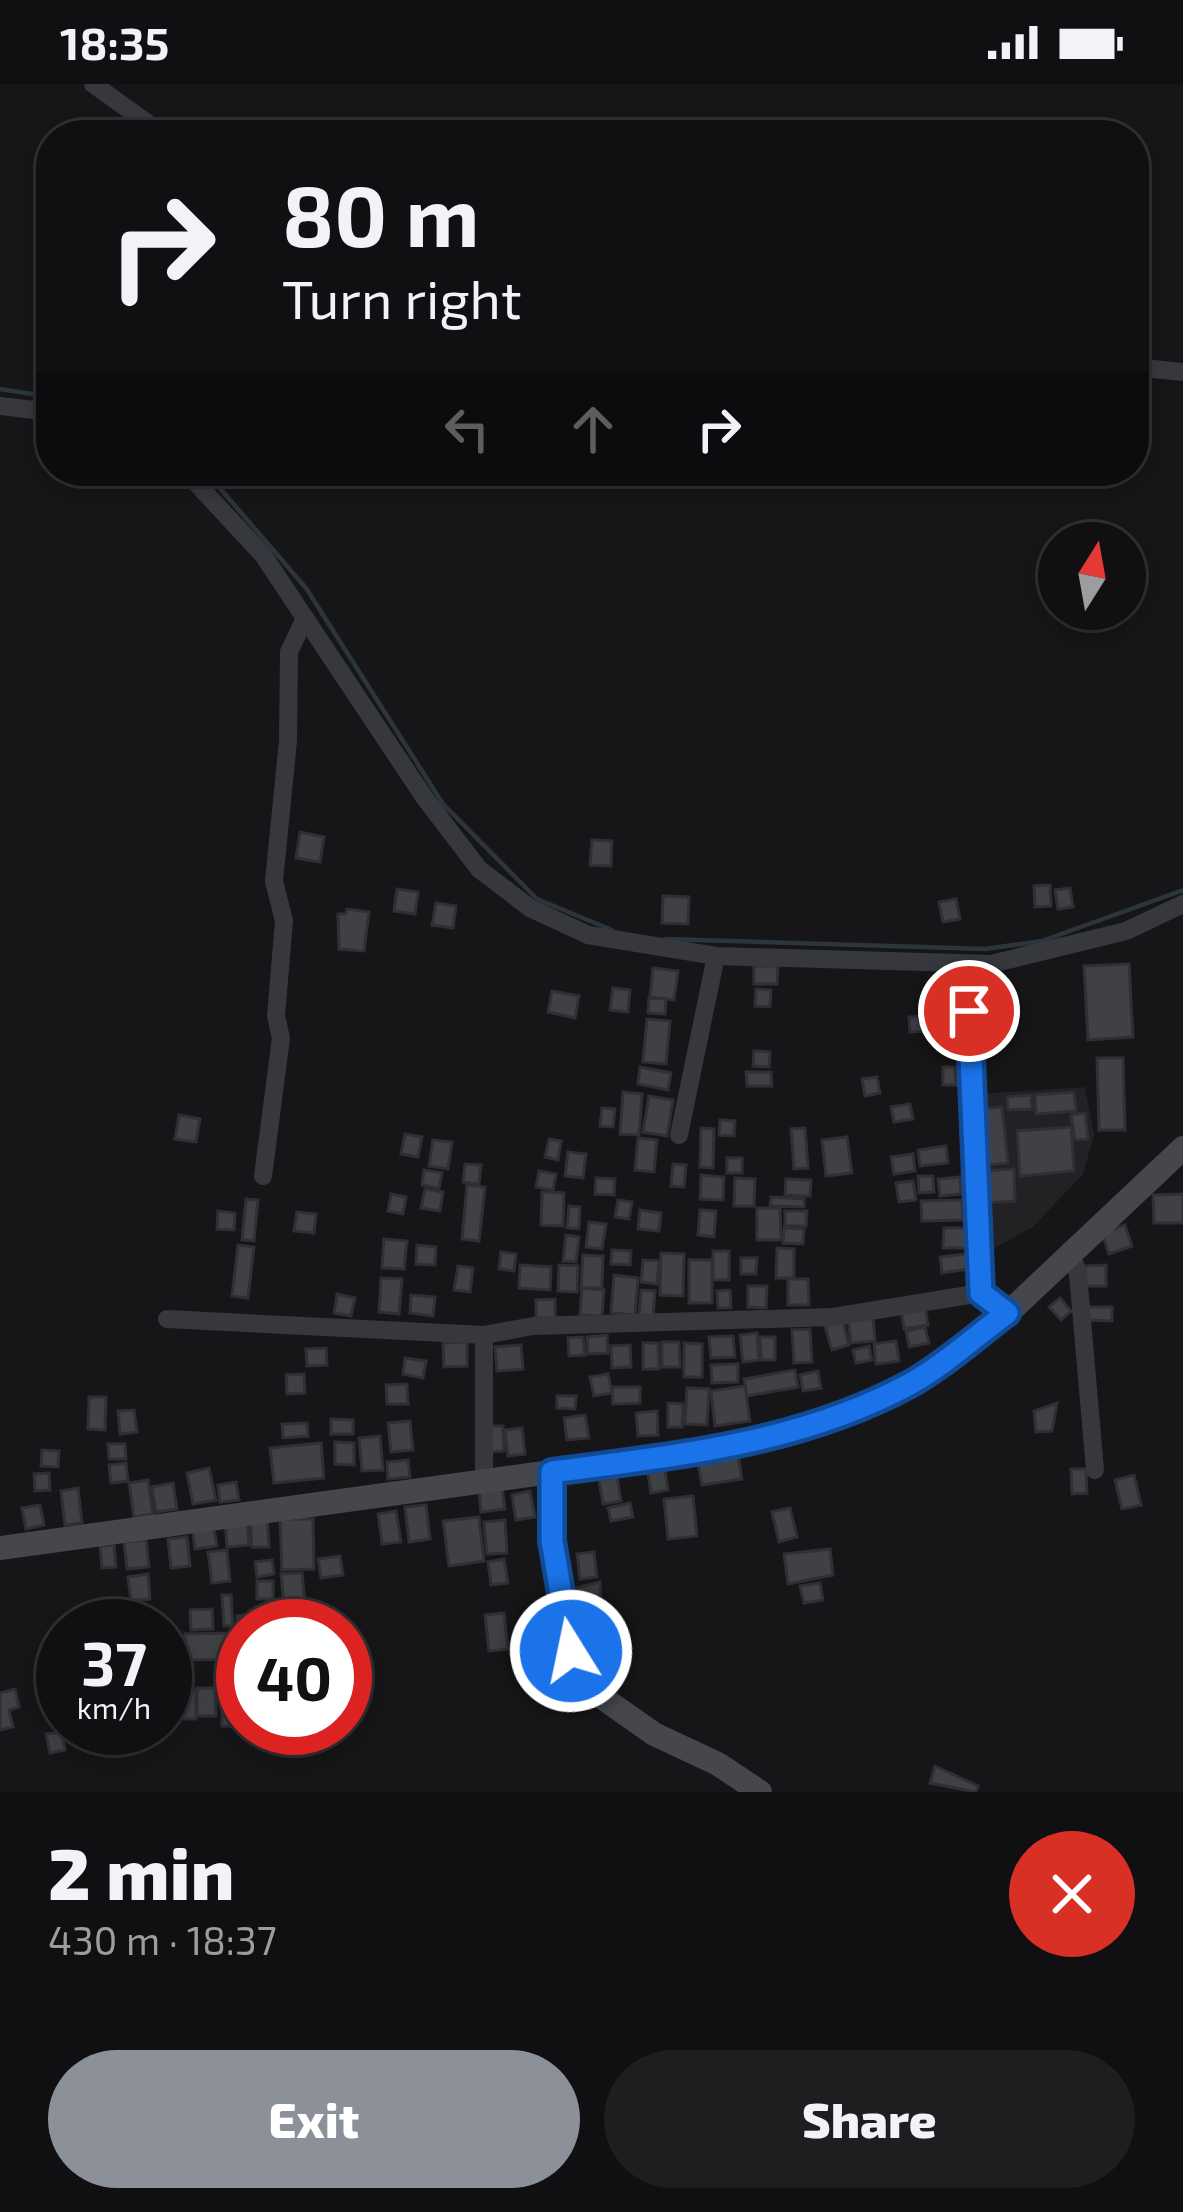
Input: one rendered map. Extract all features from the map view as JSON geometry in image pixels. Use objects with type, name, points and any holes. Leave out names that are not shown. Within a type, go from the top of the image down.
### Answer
[{"type":"street","points":[[93,84],[143,120]]},
{"type":"street","points":[[1149,369],[1183,372]]},
{"type":"street","points":[[0,406],[36,410]]},
{"type":"street","points":[[199,486],[263,555],[424,797],[479,869],[530,908],[588,934],[716,956],[991,964],[1126,932],[1183,904]]},
{"type":"street","points":[[263,1176],[281,1037],[276,1016],[284,921],[274,881],[288,741],[286,676],[289,652],[305,618]]},
{"type":"street","points":[[679,1135],[716,956]]},
{"type":"street","points":[[968,964],[981,1293]]},
{"type":"street","points":[[0,1548],[710,1450],[829,1420],[912,1383],[1007,1313],[1183,1148]]},
{"type":"street","points":[[1070,1250],[1078,1274],[1095,1470]]},
{"type":"street","points":[[167,1319],[484,1335],[533,1326],[832,1318],[981,1293],[1007,1313]]},
{"type":"street","points":[[484,1335],[484,1479]]},
{"type":"street","points":[[552,1472],[552,1541],[576,1679],[654,1734],[718,1764],[760,1792]]},
{"type":"shaded area","points":[[1085,1087],[1094,1135],[1083,1174],[1033,1227],[987,1252],[976,1094]]},
{"type":"building","points":[[300,832],[324,837],[320,862],[296,858]]},
{"type":"building","points":[[592,840],[612,841],[611,866],[590,865]]},
{"type":"building","points":[[1050,885],[1051,906],[1035,907],[1034,886]]},
{"type":"building","points":[[1070,888],[1073,907],[1058,909],[1055,890]]},
{"type":"building","points":[[397,889],[418,892],[415,914],[394,911]]},
{"type":"building","points":[[663,896],[689,897],[688,924],[662,923]]},
{"type":"building","points":[[956,899],[960,919],[943,922],[939,902]]},
{"type":"building","points":[[436,903],[456,906],[453,928],[432,925]]},
{"type":"building","points":[[347,909],[369,912],[364,951],[339,949],[338,914],[346,914]]},
{"type":"building","points":[[1129,964],[1133,1037],[1088,1040],[1084,966]]},
{"type":"building","points":[[754,966],[778,966],[777,984],[754,984]]},
{"type":"building","points":[[653,968],[678,971],[674,1000],[650,997]]},
{"type":"building","points":[[951,981],[952,1002],[935,1003],[934,982]]},
{"type":"building","points":[[613,988],[630,990],[628,1012],[610,1010]]},
{"type":"building","points":[[756,989],[771,990],[770,1007],[755,1006]]},
{"type":"building","points":[[552,991],[579,996],[575,1018],[548,1012]]},
{"type":"building","points":[[649,998],[666,999],[665,1014],[648,1013]]},
{"type":"building","points":[[929,1016],[929,1031],[910,1032],[909,1017]]},
{"type":"building","points":[[647,1019],[670,1021],[666,1064],[643,1062]]},
{"type":"building","points":[[929,1020],[952,1020],[952,1036],[929,1036]]},
{"type":"building","points":[[754,1051],[770,1052],[769,1067],[753,1066]]},
{"type":"building","points":[[1097,1058],[1123,1058],[1125,1130],[1099,1130]]},
{"type":"building","points":[[640,1067],[671,1073],[668,1090],[638,1084]]},
{"type":"building","points":[[943,1067],[955,1067],[956,1085],[943,1085]]},
{"type":"building","points":[[746,1072],[771,1072],[772,1086],[747,1086]]},
{"type":"building","points":[[877,1077],[880,1093],[865,1096],[862,1079]]},
{"type":"building","points":[[623,1092],[642,1094],[639,1135],[620,1134]]},
{"type":"building","points":[[1074,1092],[1076,1111],[1036,1114],[1035,1095]]},
{"type":"building","points":[[1031,1095],[1032,1109],[1008,1110],[1007,1097]]},
{"type":"building","points":[[649,1096],[673,1100],[667,1136],[643,1132]]},
{"type":"building","points":[[910,1104],[913,1119],[894,1122],[891,1107]]},
{"type":"building","points":[[1002,1107],[1008,1163],[986,1165],[980,1109]]},
{"type":"building","points":[[602,1108],[615,1109],[613,1127],[600,1126]]},
{"type":"building","points":[[1085,1113],[1088,1139],[1075,1140],[1071,1115]]},
{"type":"building","points":[[179,1115],[200,1119],[196,1142],[175,1139]]},
{"type":"building","points":[[720,1120],[735,1121],[734,1136],[719,1135]]},
{"type":"building","points":[[1071,1127],[1074,1171],[1020,1176],[1017,1131]]},
{"type":"building","points":[[701,1128],[714,1129],[713,1168],[700,1167]]},
{"type":"building","points":[[805,1128],[808,1168],[794,1169],[791,1129]]},
{"type":"building","points":[[405,1134],[422,1137],[418,1157],[401,1154]]},
{"type":"building","points":[[847,1137],[852,1173],[826,1176],[822,1140]]},
{"type":"building","points":[[638,1138],[657,1140],[654,1172],[635,1170]]},
{"type":"building","points":[[549,1139],[561,1141],[558,1160],[545,1157]]},
{"type":"building","points":[[433,1140],[452,1142],[448,1169],[429,1166]]},
{"type":"building","points":[[946,1146],[948,1163],[920,1166],[918,1150]]},
{"type":"building","points":[[568,1152],[586,1154],[583,1178],[565,1176]]},
{"type":"building","points":[[913,1154],[915,1171],[894,1174],[891,1157]]},
{"type":"building","points":[[727,1158],[742,1158],[742,1173],[727,1173]]},
{"type":"building","points":[[465,1164],[481,1165],[479,1184],[463,1182]]},
{"type":"building","points":[[673,1164],[686,1165],[684,1187],[671,1186]]},
{"type":"building","points":[[1014,1169],[1015,1201],[985,1203],[983,1171]]},
{"type":"building","points":[[424,1170],[442,1173],[439,1188],[422,1185]]},
{"type":"building","points":[[539,1171],[556,1174],[553,1190],[536,1187]]},
{"type":"building","points":[[701,1175],[724,1177],[723,1200],[700,1199]]},
{"type":"building","points":[[918,1176],[933,1176],[934,1192],[919,1193]]},
{"type":"building","points":[[960,1177],[961,1194],[940,1196],[938,1179]]},
{"type":"building","points":[[596,1178],[615,1179],[614,1195],[595,1194]]},
{"type":"building","points":[[735,1178],[755,1179],[754,1206],[734,1206]]},
{"type":"building","points":[[786,1179],[811,1180],[810,1196],[785,1195]]},
{"type":"building","points":[[913,1181],[916,1200],[899,1202],[896,1183]]},
{"type":"building","points":[[467,1185],[485,1187],[479,1241],[462,1239]]},
{"type":"building","points":[[425,1189],[443,1192],[440,1211],[421,1208]]},
{"type":"building","points":[[542,1192],[564,1193],[563,1226],[541,1225]]},
{"type":"building","points":[[391,1194],[406,1197],[403,1214],[388,1211]]},
{"type":"building","points":[[1183,1194],[1183,1223],[1154,1223],[1153,1195]]},
{"type":"building","points":[[771,1197],[804,1199],[804,1207],[770,1206]]},
{"type":"building","points":[[246,1199],[258,1200],[254,1241],[242,1240]]},
{"type":"building","points":[[618,1200],[632,1202],[629,1219],[615,1217]]},
{"type":"building","points":[[962,1200],[963,1220],[922,1221],[921,1201]]},
{"type":"building","points":[[569,1206],[580,1207],[579,1229],[567,1228]]},
{"type":"building","points":[[757,1208],[780,1208],[781,1240],[757,1240]]},
{"type":"building","points":[[640,1210],[661,1213],[659,1231],[638,1229]]},
{"type":"building","points":[[700,1210],[716,1211],[714,1237],[698,1235]]},
{"type":"building","points":[[218,1211],[235,1213],[234,1230],[217,1229]]},
{"type":"building","points":[[785,1211],[807,1211],[806,1226],[785,1226]]},
{"type":"building","points":[[297,1212],[316,1214],[314,1233],[294,1231]]},
{"type":"building","points":[[589,1222],[606,1224],[602,1249],[586,1247]]},
{"type":"building","points":[[1125,1225],[1132,1246],[1109,1254],[1102,1233]]},
{"type":"building","points":[[784,1228],[804,1229],[803,1244],[783,1243]]},
{"type":"building","points":[[944,1228],[967,1228],[966,1248],[943,1248]]},
{"type":"building","points":[[566,1235],[579,1237],[576,1262],[563,1261]]},
{"type":"building","points":[[384,1239],[407,1241],[404,1269],[382,1268]]},
{"type":"building","points":[[238,1245],[254,1247],[248,1298],[232,1296]]},
{"type":"building","points":[[417,1245],[436,1247],[435,1265],[416,1264]]},
{"type":"building","points":[[777,1248],[794,1249],[794,1278],[776,1278]]},
{"type":"building","points":[[612,1250],[631,1251],[630,1265],[611,1264]]},
{"type":"building","points":[[713,1251],[729,1251],[729,1280],[713,1280]]},
{"type":"building","points":[[501,1252],[516,1254],[514,1271],[499,1269]]},
{"type":"building","points":[[661,1253],[684,1254],[683,1296],[660,1295]]},
{"type":"building","points":[[966,1254],[968,1269],[942,1273],[940,1257]]},
{"type":"building","points":[[583,1255],[603,1256],[602,1288],[581,1288]]},
{"type":"building","points":[[741,1258],[757,1258],[756,1274],[741,1274]]},
{"type":"building","points":[[643,1260],[659,1261],[657,1284],[641,1282]]},
{"type":"building","points":[[689,1260],[712,1260],[712,1303],[689,1303]]},
{"type":"building","points":[[520,1265],[551,1267],[550,1290],[519,1288]]},
{"type":"building","points":[[559,1265],[578,1266],[577,1292],[558,1291]]},
{"type":"building","points":[[1106,1265],[1106,1286],[1085,1286],[1085,1266]]},
{"type":"building","points":[[458,1266],[473,1268],[470,1292],[454,1290]]},
{"type":"building","points":[[614,1275],[638,1278],[635,1315],[611,1313]]},
{"type":"building","points":[[381,1278],[402,1279],[399,1314],[379,1312]]},
{"type":"building","points":[[788,1279],[808,1279],[809,1305],[788,1305]]},
{"type":"building","points":[[748,1286],[767,1286],[766,1308],[748,1307]]},
{"type":"building","points":[[582,1288],[604,1290],[602,1316],[580,1315]]},
{"type":"building","points":[[641,1290],[655,1291],[653,1319],[639,1318]]},
{"type":"building","points":[[730,1290],[731,1308],[718,1308],[717,1291]]},
{"type":"building","points":[[337,1294],[355,1298],[351,1316],[334,1313]]},
{"type":"building","points":[[411,1295],[435,1297],[433,1316],[410,1313]]},
{"type":"building","points":[[1060,1298],[1071,1311],[1061,1320],[1049,1307]]},
{"type":"building","points":[[555,1299],[555,1318],[536,1318],[536,1300]]},
{"type":"building","points":[[925,1306],[928,1325],[904,1329],[901,1309]]},
{"type":"building","points":[[1083,1307],[1112,1307],[1112,1321],[1084,1320]]},
{"type":"building","points":[[873,1318],[875,1341],[851,1343],[848,1320]]},
{"type":"building","points":[[843,1322],[849,1345],[832,1350],[825,1326]]},
{"type":"building","points":[[925,1327],[929,1343],[909,1347],[906,1331]]},
{"type":"building","points":[[810,1329],[812,1362],[794,1363],[792,1330]]},
{"type":"building","points":[[757,1333],[759,1360],[743,1362],[740,1335]]},
{"type":"building","points":[[607,1335],[608,1353],[588,1354],[587,1337]]},
{"type":"building","points":[[733,1336],[735,1357],[711,1358],[709,1337]]},
{"type":"building","points":[[583,1337],[585,1355],[569,1356],[568,1338]]},
{"type":"building","points":[[760,1337],[775,1337],[775,1360],[761,1360]]},
{"type":"building","points":[[896,1341],[899,1361],[876,1364],[874,1344]]},
{"type":"building","points":[[467,1342],[467,1366],[444,1367],[443,1343]]},
{"type":"building","points":[[662,1342],[679,1342],[680,1367],[662,1367]]},
{"type":"building","points":[[643,1343],[658,1343],[659,1369],[643,1369]]},
{"type":"building","points":[[684,1343],[702,1344],[702,1377],[684,1377]]},
{"type":"building","points":[[521,1345],[523,1369],[497,1371],[495,1347]]},
{"type":"building","points":[[630,1345],[631,1367],[612,1368],[611,1346]]},
{"type":"building","points":[[869,1346],[872,1360],[856,1363],[853,1350]]},
{"type":"building","points":[[326,1348],[327,1365],[307,1366],[306,1349]]},
{"type":"building","points":[[405,1358],[426,1361],[423,1378],[403,1374]]},
{"type":"building","points":[[738,1364],[738,1382],[712,1383],[711,1365]]},
{"type":"building","points":[[795,1370],[798,1387],[747,1396],[744,1379]]},
{"type":"building","points":[[818,1371],[821,1388],[803,1391],[800,1375]]},
{"type":"building","points":[[304,1374],[305,1393],[287,1394],[286,1375]]},
{"type":"building","points":[[608,1374],[612,1393],[594,1396],[590,1377]]},
{"type":"building","points":[[407,1384],[408,1404],[387,1404],[386,1385]]},
{"type":"building","points":[[745,1386],[750,1421],[715,1426],[711,1391]]},
{"type":"building","points":[[612,1387],[640,1387],[640,1403],[613,1404]]},
{"type":"building","points":[[687,1388],[709,1389],[707,1425],[685,1424]]},
{"type":"building","points":[[557,1396],[576,1396],[575,1409],[557,1408]]},
{"type":"building","points":[[89,1397],[106,1397],[105,1430],[88,1429]]},
{"type":"building","points":[[668,1403],[683,1404],[682,1427],[668,1427]]},
{"type":"building","points":[[1057,1403],[1052,1431],[1036,1432],[1034,1411]]},
{"type":"building","points":[[134,1410],[137,1432],[120,1434],[118,1411]]},
{"type":"building","points":[[657,1411],[658,1435],[638,1436],[636,1413]]},
{"type":"building","points":[[585,1415],[589,1438],[567,1440],[564,1418]]},
{"type":"building","points":[[331,1419],[353,1420],[353,1434],[331,1434]]},
{"type":"building","points":[[410,1421],[413,1450],[391,1452],[388,1423]]},
{"type":"building","points":[[307,1423],[308,1436],[283,1438],[282,1424]]},
{"type":"building","points":[[490,1426],[503,1426],[504,1451],[491,1452]]},
{"type":"building","points":[[522,1428],[525,1454],[508,1456],[505,1430]]},
{"type":"building","points":[[380,1436],[383,1470],[362,1471],[359,1438]]},
{"type":"building","points":[[335,1442],[354,1443],[354,1465],[335,1464]]},
{"type":"building","points":[[321,1443],[324,1478],[274,1483],[270,1448]]},
{"type":"building","points":[[108,1444],[125,1444],[126,1459],[109,1459]]},
{"type":"building","points":[[42,1450],[59,1451],[58,1467],[41,1466]]},
{"type":"building","points":[[737,1450],[742,1479],[702,1485],[698,1463]]},
{"type":"building","points":[[408,1460],[410,1477],[388,1479],[387,1462]]},
{"type":"building","points":[[126,1463],[128,1481],[111,1483],[109,1465]]},
{"type":"building","points":[[664,1465],[668,1490],[651,1493],[647,1468]]},
{"type":"building","points":[[209,1468],[216,1500],[193,1504],[187,1473]]},
{"type":"building","points":[[1071,1469],[1086,1469],[1087,1493],[1072,1494]]},
{"type":"building","points":[[49,1473],[50,1490],[35,1491],[34,1474]]},
{"type":"building","points":[[1134,1475],[1141,1505],[1122,1509],[1115,1480]]},
{"type":"building","points":[[617,1477],[621,1501],[603,1504],[599,1480]]},
{"type":"building","points":[[148,1480],[153,1514],[134,1517],[129,1483]]},
{"type":"building","points":[[236,1482],[239,1500],[220,1502],[218,1485]]},
{"type":"building","points":[[173,1483],[177,1509],[156,1512],[152,1487]]},
{"type":"building","points":[[502,1487],[505,1509],[481,1512],[479,1490]]},
{"type":"building","points":[[78,1488],[82,1523],[65,1525],[61,1491]]},
{"type":"building","points":[[530,1491],[535,1517],[516,1520],[512,1495]]},
{"type":"building","points":[[693,1496],[697,1536],[668,1539],[664,1499]]},
{"type":"building","points":[[630,1503],[633,1517],[611,1521],[608,1508]]},
{"type":"building","points":[[40,1505],[44,1525],[26,1529],[22,1508]]},
{"type":"building","points":[[426,1505],[430,1539],[409,1542],[405,1507]]},
{"type":"building","points":[[790,1508],[797,1537],[779,1542],[772,1512]]},
{"type":"building","points":[[396,1511],[401,1542],[382,1544],[378,1514]]},
{"type":"building","points":[[267,1516],[269,1547],[252,1547],[250,1517]]},
{"type":"building","points":[[479,1517],[484,1561],[449,1566],[443,1521]]},
{"type":"building","points":[[247,1518],[249,1545],[227,1547],[225,1520]]},
{"type":"building","points":[[280,1519],[313,1519],[314,1569],[282,1570]]},
{"type":"building","points":[[505,1520],[507,1553],[487,1554],[484,1522]]},
{"type":"building","points":[[213,1523],[217,1546],[195,1549],[192,1526]]},
{"type":"building","points":[[187,1537],[190,1566],[171,1568],[168,1539]]},
{"type":"building","points":[[146,1540],[149,1567],[127,1569],[124,1542]]},
{"type":"building","points":[[114,1545],[116,1567],[102,1568],[100,1546]]},
{"type":"building","points":[[830,1549],[833,1575],[788,1584],[784,1554]]},
{"type":"building","points":[[227,1550],[230,1581],[212,1583],[208,1552]]},
{"type":"building","points":[[594,1552],[597,1577],[580,1579],[577,1554]]},
{"type":"building","points":[[340,1556],[343,1575],[321,1578],[318,1559]]},
{"type":"building","points":[[504,1559],[508,1583],[491,1585],[488,1562]]},
{"type":"building","points":[[272,1560],[274,1574],[257,1577],[255,1562]]},
{"type":"building","points":[[302,1573],[305,1599],[283,1599],[281,1574]]},
{"type":"building","points":[[148,1574],[150,1599],[131,1599],[128,1577]]},
{"type":"building","points":[[257,1581],[273,1581],[273,1599],[257,1599]]},
{"type":"building","points":[[600,1582],[601,1620],[579,1625],[571,1589]]},
{"type":"building","points":[[820,1583],[823,1600],[804,1603],[800,1586]]},
{"type":"building","points":[[212,1609],[213,1629],[192,1630],[192,1610]]},
{"type":"building","points":[[504,1613],[508,1649],[489,1651],[485,1615]]},
{"type":"building","points":[[216,1633],[216,1659],[192,1660],[192,1634]]},
{"type":"building","points":[[197,1688],[215,1688],[216,1716],[197,1716]]},
{"type":"building","points":[[15,1689],[19,1707],[9,1710],[13,1727],[0,1730],[0,1693]]},
{"type":"building","points":[[192,1690],[196,1690],[196,1719],[192,1719]]},
{"type":"building","points":[[935,1766],[978,1786],[976,1792],[930,1783]]},
{"type":"waterway","points":[[0,389],[36,395]]},
{"type":"waterway","points":[[218,486],[306,588],[443,804],[537,899],[612,930]]},
{"type":"waterway","points":[[665,939],[985,949],[1042,941],[1183,890]]},
{"type":"route","points":[[571,1651],[552,1541],[552,1472],[710,1450],[829,1420],[912,1383],[1007,1313],[981,1293],[969,1011]]}]
